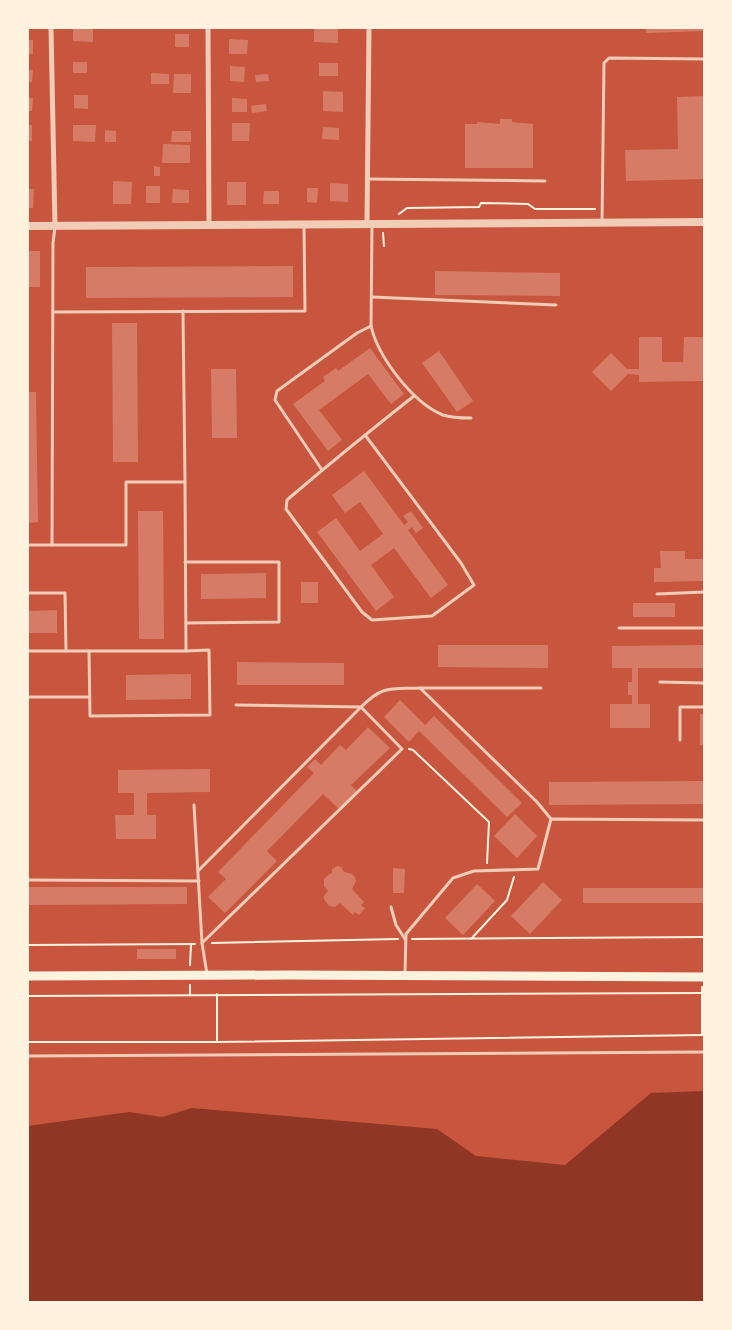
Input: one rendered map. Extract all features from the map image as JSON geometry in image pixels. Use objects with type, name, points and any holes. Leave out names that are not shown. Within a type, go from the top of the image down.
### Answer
[{"type":"main road","points":[[28,976],[704,977]]},
{"type":"street","points":[[51,28],[55,226]]},
{"type":"street","points":[[208,28],[209,226]]},
{"type":"street","points":[[369,28],[367,179],[369,223]]},
{"type":"street","points":[[28,226],[704,222]]},
{"type":"lane","points":[[602,224],[604,63],[609,58],[704,59]]},
{"type":"lane","points":[[367,179],[545,181]]},
{"type":"lane","points":[[369,223],[372,297],[371,326],[374,340],[381,353],[414,396],[442,414],[453,418],[471,418]]},
{"type":"lane","points":[[53,312],[305,311],[304,224]]},
{"type":"lane","points":[[52,545],[53,243],[55,226]]},
{"type":"lane","points":[[372,297],[556,304]]},
{"type":"lane","points":[[184,311],[186,651]]},
{"type":"lane","points":[[322,470],[275,400],[277,391],[357,333],[371,326]]},
{"type":"lane","points":[[365,435],[461,563],[474,585],[432,616],[372,620],[362,612],[286,509],[287,500],[322,470],[365,435],[414,396]]},
{"type":"lane","points":[[28,545],[126,545],[126,482],[185,482]]},
{"type":"lane","points":[[185,562],[279,562],[279,622],[186,623]]},
{"type":"lane","points":[[657,594],[704,592]]},
{"type":"lane","points":[[28,593],[65,593],[66,651]]},
{"type":"lane","points":[[619,628],[704,628]]},
{"type":"lane","points":[[28,651],[209,650],[210,715],[90,716],[89,651]]},
{"type":"lane","points":[[660,682],[704,683]]},
{"type":"lane","points":[[420,688],[537,802],[551,819]]},
{"type":"lane","points":[[198,872],[372,695],[383,690],[420,688],[540,688]]},
{"type":"lane","points":[[28,698],[90,697]]},
{"type":"lane","points":[[202,944],[402,749],[361,707],[236,705]]},
{"type":"lane","points":[[680,740],[680,707],[704,707]]},
{"type":"lane","points":[[194,805],[202,944],[207,975]]},
{"type":"lane","points":[[551,819],[704,820]]},
{"type":"lane","points":[[405,976],[406,934],[453,878],[474,871],[538,869],[551,819]]},
{"type":"lane","points":[[28,880],[199,881]]},
{"type":"lane","points":[[391,907],[396,925],[406,939]]},
{"type":"lane","points":[[28,1056],[704,1052]]},
{"type":"path","points":[[396,217],[407,208],[479,207],[481,203],[528,204],[535,209],[602,209]]},
{"type":"path","points":[[402,749],[413,750],[489,822],[486,871]]},
{"type":"path","points":[[471,939],[506,900],[517,870]]},
{"type":"path","points":[[28,945],[202,944],[406,939],[704,937]]},
{"type":"path","points":[[28,1042],[217,1042],[703,1035],[701,993],[704,977]]},
{"type":"path","points":[[28,996],[704,993]]},
{"type":"path","points":[[217,994],[217,1042]]},
{"type":"shaded area","points":[[704,1091],[704,1302],[28,1302],[28,1126],[129,1112],[162,1117],[192,1108],[437,1129],[476,1156],[565,1165],[651,1093]]},
{"type":"building","points":[[73,28],[93,28],[93,42],[73,41]]},
{"type":"building","points":[[314,28],[338,28],[338,43],[314,42]]},
{"type":"building","points":[[646,28],[704,28],[704,31],[646,33]]},
{"type":"building","points":[[175,34],[189,34],[189,47],[175,47]]},
{"type":"building","points":[[229,39],[248,40],[247,54],[229,54]]},
{"type":"building","points":[[28,40],[33,40],[33,54],[28,54]]},
{"type":"building","points":[[73,62],[87,62],[87,73],[73,73]]},
{"type":"building","points":[[319,63],[338,63],[338,76],[319,76]]},
{"type":"building","points":[[230,66],[245,67],[244,82],[230,81]]},
{"type":"building","points":[[28,70],[33,70],[32,82],[28,82]]},
{"type":"building","points":[[151,73],[169,74],[169,84],[151,84]]},
{"type":"building","points":[[174,74],[191,74],[191,93],[173,93]]},
{"type":"building","points":[[268,74],[269,81],[256,82],[255,75]]},
{"type":"building","points":[[323,91],[343,92],[343,112],[323,111]]},
{"type":"building","points":[[74,95],[88,95],[88,109],[74,108]]},
{"type":"building","points":[[704,96],[704,179],[626,181],[625,150],[678,149],[677,97]]},
{"type":"building","points":[[28,98],[33,98],[32,111],[28,111]]},
{"type":"building","points":[[232,98],[247,99],[247,112],[232,112]]},
{"type":"building","points":[[266,104],[267,111],[252,113],[251,106]]},
{"type":"building","points":[[500,119],[512,119],[512,122],[533,124],[533,168],[465,168],[465,124],[477,124],[477,122],[500,124]]},
{"type":"building","points":[[232,123],[250,123],[249,141],[232,141]]},
{"type":"building","points":[[28,125],[32,125],[32,141],[28,141]]},
{"type":"building","points":[[73,125],[96,125],[95,142],[73,141]]},
{"type":"building","points":[[323,127],[339,128],[339,140],[322,139]]},
{"type":"building","points":[[105,130],[116,131],[116,142],[105,142]]},
{"type":"building","points":[[172,131],[191,131],[191,142],[171,142]]},
{"type":"building","points":[[163,144],[190,145],[190,163],[162,163]]},
{"type":"building","points":[[154,166],[160,167],[160,176],[154,176]]},
{"type":"building","points":[[113,181],[132,182],[131,204],[113,204]]},
{"type":"building","points":[[227,182],[246,182],[246,205],[227,205]]},
{"type":"building","points":[[330,183],[348,184],[348,202],[330,201]]},
{"type":"building","points":[[146,186],[160,186],[160,203],[146,203]]},
{"type":"building","points":[[307,188],[318,188],[317,203],[307,202]]},
{"type":"building","points":[[28,189],[34,189],[33,208],[28,208]]},
{"type":"building","points":[[173,189],[189,190],[189,203],[172,203]]},
{"type":"building","points":[[264,191],[279,191],[279,204],[263,204]]},
{"type":"building","points":[[28,251],[40,251],[40,287],[28,287]]},
{"type":"building","points":[[293,266],[293,297],[86,298],[86,267]]},
{"type":"building","points":[[435,271],[560,273],[560,296],[435,295]]},
{"type":"building","points":[[112,323],[137,323],[138,462],[113,462]]},
{"type":"building","points":[[639,337],[662,337],[662,362],[683,362],[684,337],[704,337],[704,381],[639,382],[639,375],[628,374],[611,391],[592,372],[611,353],[627,369],[639,369]]},
{"type":"building","points":[[370,348],[404,394],[391,404],[368,374],[319,410],[342,440],[328,451],[293,404],[325,381],[323,377],[336,368],[338,371]]},
{"type":"building","points":[[439,351],[473,401],[457,412],[422,363]]},
{"type":"building","points":[[211,369],[236,369],[237,438],[212,438]]},
{"type":"building","points":[[28,392],[36,392],[38,522],[28,523]]},
{"type":"building","points":[[364,471],[404,525],[408,522],[403,516],[411,511],[423,528],[416,533],[412,527],[408,530],[448,585],[431,598],[394,548],[371,565],[394,597],[376,611],[317,532],[336,518],[360,551],[383,534],[360,502],[345,513],[332,495]]},
{"type":"building","points":[[138,511],[163,511],[164,639],[139,639]]},
{"type":"building","points":[[660,551],[685,551],[685,559],[704,559],[704,581],[654,582],[654,568],[661,568]]},
{"type":"building","points":[[266,573],[266,598],[201,599],[201,574]]},
{"type":"building","points":[[301,582],[318,582],[318,603],[301,603]]},
{"type":"building","points":[[633,603],[675,603],[675,617],[633,617]]},
{"type":"building","points":[[57,610],[57,633],[28,633],[28,611]]},
{"type":"building","points":[[438,645],[548,645],[548,668],[438,667]]},
{"type":"building","points":[[704,645],[704,668],[638,668],[638,704],[650,704],[650,728],[610,728],[610,704],[632,704],[632,695],[628,695],[628,682],[632,682],[632,668],[612,668],[612,646]]},
{"type":"building","points":[[237,662],[344,663],[344,685],[237,685]]},
{"type":"building","points":[[191,674],[191,699],[126,700],[126,675]]},
{"type":"building","points":[[400,700],[425,725],[434,716],[522,803],[507,817],[419,731],[409,742],[384,717]]},
{"type":"building","points":[[700,714],[704,714],[704,745],[700,745]]},
{"type":"building","points":[[368,727],[390,748],[351,785],[357,791],[339,809],[323,794],[267,851],[277,861],[225,913],[208,897],[226,879],[218,872],[314,773],[307,767],[315,759],[321,765],[340,745],[346,750]]},
{"type":"building","points":[[210,769],[210,792],[147,793],[147,815],[156,815],[156,839],[116,839],[115,815],[134,815],[134,793],[118,793],[118,770]]},
{"type":"building","points":[[704,781],[704,804],[549,805],[549,782]]},
{"type":"building","points":[[515,814],[537,836],[517,858],[494,836]]},
{"type":"building","points":[[338,866],[344,872],[355,877],[356,881],[352,889],[364,902],[361,905],[365,908],[359,915],[355,912],[353,915],[340,903],[335,907],[329,906],[324,899],[328,891],[324,886],[324,879],[332,873],[332,869]]},
{"type":"building","points":[[393,868],[405,869],[404,893],[393,893]]},
{"type":"building","points":[[543,882],[562,900],[530,934],[511,916]]},
{"type":"building","points":[[477,884],[495,901],[463,935],[445,918]]},
{"type":"building","points":[[28,887],[187,887],[187,904],[28,905]]},
{"type":"building","points":[[583,888],[704,888],[704,903],[583,903]]},
{"type":"building","points":[[137,949],[176,949],[176,959],[137,959]]}]
